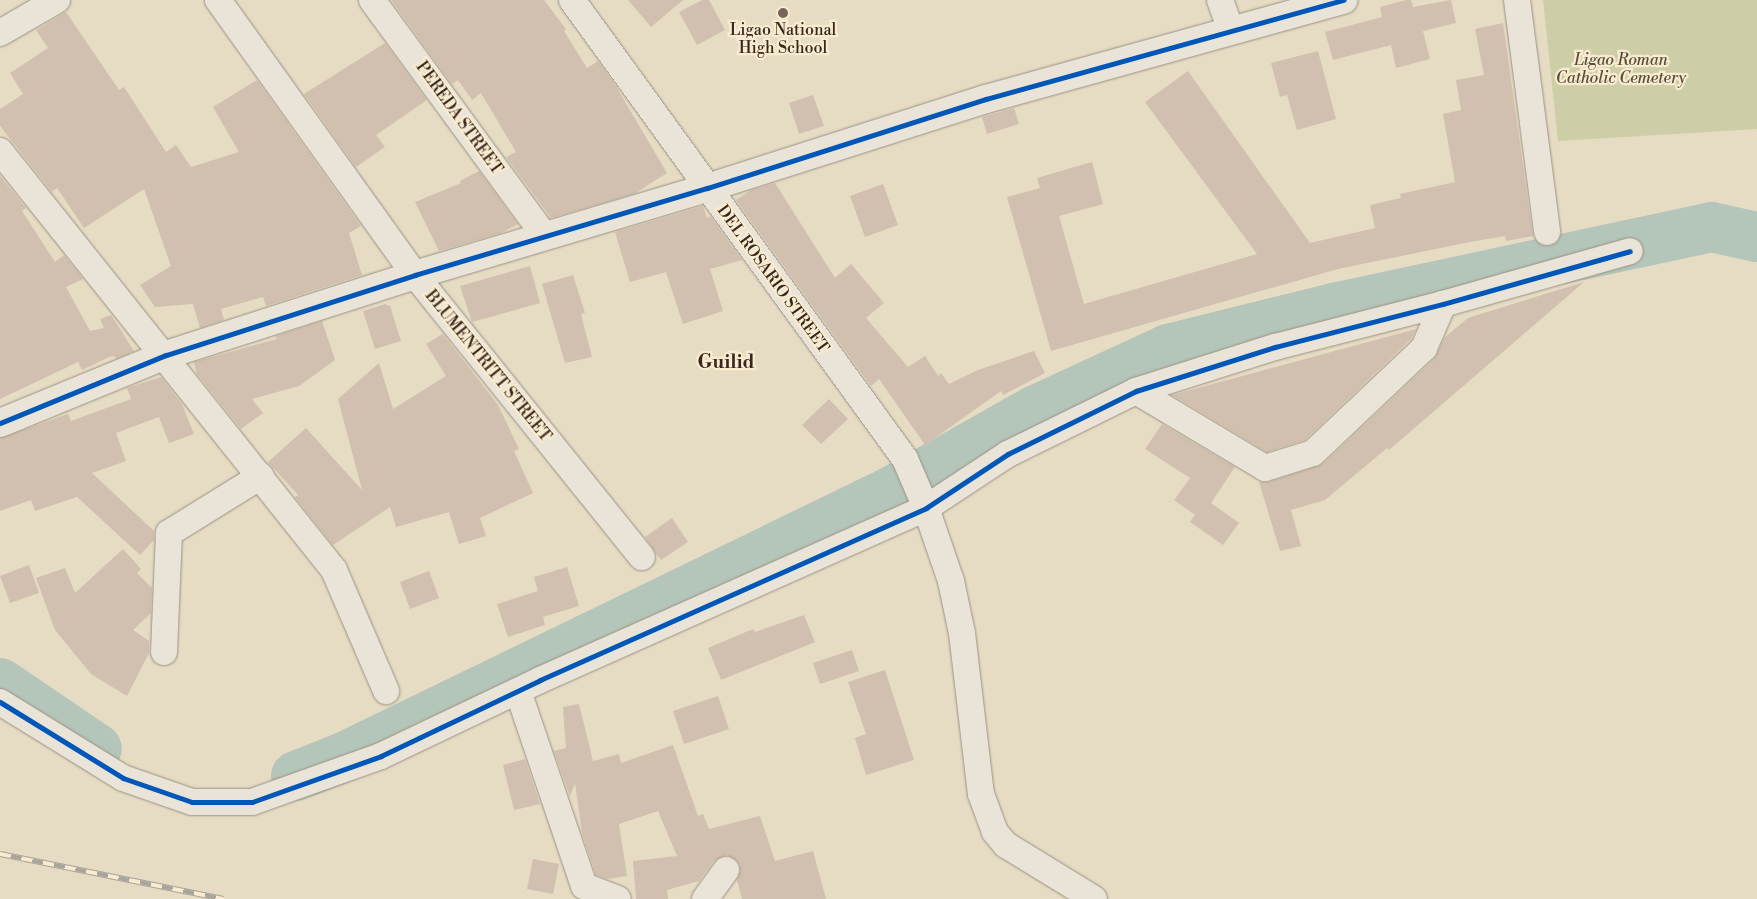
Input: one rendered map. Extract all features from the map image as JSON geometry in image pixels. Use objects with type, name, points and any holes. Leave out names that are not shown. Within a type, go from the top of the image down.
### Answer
[{"type":"street","points":[[0,33],[57,0]]},
{"type":"street","name":"BLUMENTRITT STREET","points":[[218,0],[415,276],[642,557]]},
{"type":"street","name":"PEREDA STREET","points":[[372,0],[545,236]]},
{"type":"street","name":"DEL ROSARIO STREET","points":[[572,0],[905,459],[924,504],[951,580],[962,633],[981,794],[995,832],[1006,845],[1094,899]]},
{"type":"street","points":[[1220,0],[1231,31]]},
{"type":"street","points":[[0,423],[166,356],[415,276],[707,188],[986,99],[1344,0]]},
{"type":"street","points":[[1517,0],[1547,232]]},
{"type":"street","points":[[0,151],[166,356],[334,570],[386,691]]},
{"type":"street","points":[[0,702],[123,778],[192,802],[252,802],[381,756],[924,504],[1008,454],[1136,391],[1275,347],[1443,304],[1630,251]]},
{"type":"street","points":[[1136,391],[1265,468],[1313,453],[1424,348],[1443,304]]},
{"type":"street","points":[[164,652],[169,533],[261,476]]},
{"type":"street","points":[[518,691],[584,886],[618,899]]},
{"type":"street","points":[[705,899],[726,870]]},
{"type":"green space","name":"Ligao Roman Catholic Cemetery","points":[[1543,0],[1757,0],[1757,129],[1558,141]]},
{"type":"building","points":[[391,0],[544,0],[566,29],[564,31],[587,68],[598,61],[614,83],[667,173],[634,194],[551,218],[506,157],[516,152],[481,93],[472,100],[458,80],[452,84]]},
{"type":"building","points":[[628,0],[683,0],[651,27]]},
{"type":"building","points":[[702,0],[709,0],[725,30],[697,45],[679,12]]},
{"type":"building","points":[[1411,0],[1413,7],[1451,0],[1456,23],[1423,31],[1430,59],[1396,68],[1391,45],[1333,60],[1325,32],[1382,17],[1380,7]]},
{"type":"building","points":[[66,12],[119,90],[124,87],[166,152],[176,145],[191,167],[239,152],[213,107],[257,80],[361,226],[349,233],[362,275],[266,306],[263,297],[221,309],[224,320],[200,328],[193,304],[155,307],[140,285],[171,266],[144,189],[84,228],[57,188],[52,192],[0,126],[0,109],[23,94],[10,73],[48,48],[36,30]]},
{"type":"building","points":[[1503,23],[1533,236],[1506,241],[1505,236],[1338,269],[1051,351],[1007,197],[1040,188],[1037,178],[1092,162],[1103,204],[1059,216],[1084,304],[1257,254],[1145,102],[1188,71],[1310,243],[1375,228],[1370,205],[1401,198],[1400,194],[1455,182],[1443,114],[1461,110],[1456,80],[1484,75],[1475,29]]},
{"type":"building","points":[[385,43],[427,100],[376,135],[385,147],[356,167],[304,94]]},
{"type":"building","points":[[1318,51],[1336,119],[1297,130],[1287,95],[1280,97],[1271,63]]},
{"type":"building","points":[[813,95],[824,126],[799,134],[789,103]]},
{"type":"building","points":[[1014,108],[1019,124],[987,134],[982,117]]},
{"type":"building","points":[[479,171],[518,224],[501,233],[439,251],[415,202],[461,183],[460,181]]},
{"type":"building","points":[[0,176],[26,208],[22,211],[55,262],[64,255],[83,279],[66,287],[90,331],[104,328],[100,319],[111,315],[134,351],[116,359],[114,356],[109,357],[82,370],[78,362],[0,399]]},
{"type":"building","points":[[775,183],[835,278],[851,264],[884,303],[866,318],[908,367],[925,356],[938,376],[941,373],[949,384],[978,370],[1034,351],[1045,373],[1003,395],[1001,391],[925,445],[879,379],[871,386],[736,200],[751,190]]},
{"type":"building","points":[[883,184],[898,225],[865,237],[850,196]]},
{"type":"building","points":[[703,206],[707,218],[710,216],[742,260],[710,269],[723,311],[683,324],[666,272],[630,282],[615,232]]},
{"type":"building","points":[[530,266],[540,303],[472,322],[460,286]]},
{"type":"building","points":[[573,275],[585,313],[581,314],[592,357],[565,363],[542,284]]},
{"type":"building","points":[[1584,282],[1389,450],[1387,448],[1325,500],[1291,510],[1301,546],[1280,551],[1259,482],[1269,482],[1323,464],[1434,359],[1445,337],[1468,318]]},
{"type":"building","points":[[385,304],[390,306],[401,341],[375,349],[363,311]]},
{"type":"building","points":[[322,321],[335,360],[299,386],[252,399],[263,413],[241,429],[197,374],[194,362],[277,339],[276,336]]},
{"type":"building","points":[[1416,329],[1411,339],[1305,440],[1267,452],[1172,395]]},
{"type":"building","points":[[443,334],[498,405],[519,449],[514,451],[533,493],[480,518],[486,536],[459,544],[449,512],[396,527],[390,507],[333,545],[295,497],[298,495],[268,462],[306,428],[362,490],[338,399],[379,363],[393,409],[446,376],[426,344]]},
{"type":"building","points":[[161,377],[182,404],[194,434],[169,443],[159,417],[116,433],[126,461],[92,473],[154,531],[154,540],[140,555],[77,497],[35,511],[31,500],[0,511],[0,438],[68,414],[71,421],[131,399],[127,388]]},
{"type":"building","points":[[829,399],[848,419],[821,444],[802,425]]},
{"type":"building","points":[[1162,424],[1235,467],[1211,503],[1239,523],[1223,545],[1190,522],[1195,515],[1174,500],[1190,478],[1145,449]]},
{"type":"building","points":[[672,518],[688,542],[661,560],[645,537]]},
{"type":"building","points":[[123,549],[141,569],[137,573],[152,588],[151,613],[133,630],[149,641],[149,653],[127,696],[91,674],[55,630],[36,578],[65,568],[75,593]]},
{"type":"building","points":[[29,565],[39,593],[10,603],[0,576]]},
{"type":"building","points":[[567,567],[579,606],[543,617],[545,625],[508,637],[497,604],[538,591],[534,577]]},
{"type":"building","points":[[429,571],[439,598],[410,609],[400,582]]},
{"type":"building","points":[[804,615],[815,642],[721,680],[708,648],[753,629],[755,632]]},
{"type":"building","points":[[852,650],[859,671],[820,684],[813,663]]},
{"type":"building","points":[[885,670],[914,760],[866,775],[855,738],[866,734],[848,682]]},
{"type":"building","points":[[718,696],[729,729],[684,744],[673,711]]},
{"type":"building","points":[[579,704],[593,761],[619,754],[621,763],[673,745],[698,816],[703,814],[709,829],[760,816],[775,861],[813,851],[826,899],[742,899],[737,880],[740,864],[727,855],[714,861],[699,881],[667,890],[668,899],[636,899],[633,861],[677,856],[658,811],[619,824],[627,876],[608,879],[596,875],[582,833],[575,783],[570,796],[554,751],[566,748],[563,707]]},
{"type":"building","points":[[525,759],[540,804],[514,810],[503,765]]},
{"type":"building","points":[[533,859],[559,864],[553,894],[527,889]]},
{"type":"waterway","points":[[296,776],[342,758],[892,491],[1034,411],[1168,349],[1334,308],[1711,227],[1757,237]]},
{"type":"waterway","points":[[0,683],[97,749]]},
{"type":"railway","points":[[0,854],[224,899]]},
{"type":"cycle path","points":[[0,423],[166,355],[415,275],[707,188],[986,99],[1344,0]]},
{"type":"cycle path","points":[[0,702],[123,778],[192,802],[252,802],[381,756],[540,680],[926,508],[1008,454],[1136,391],[1275,347],[1443,304],[1630,251]]},
{"type":"place","name":"Ligao National High School","points":[[783,13]]},
{"type":"district","name":"Guilid","points":[[726,363]]}]
